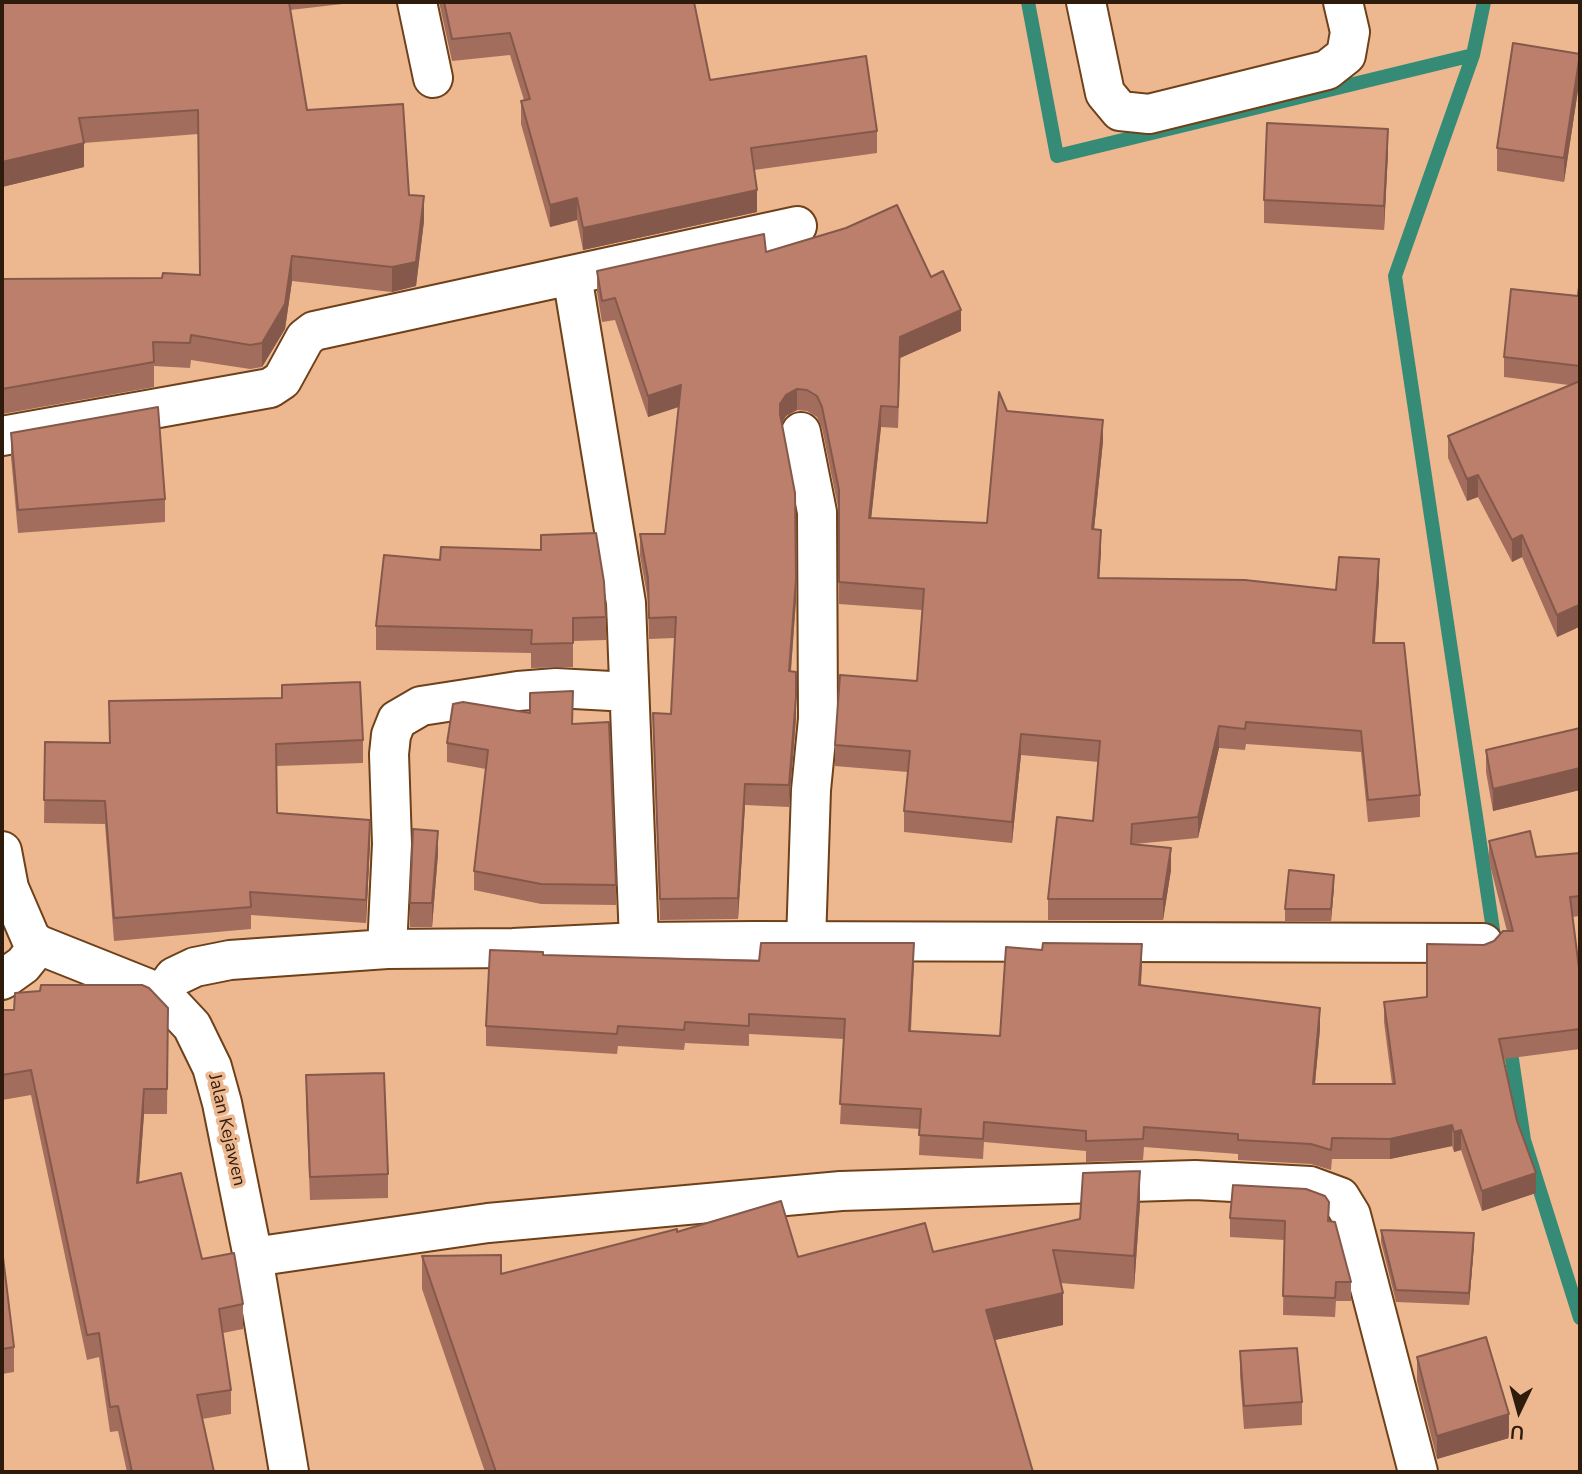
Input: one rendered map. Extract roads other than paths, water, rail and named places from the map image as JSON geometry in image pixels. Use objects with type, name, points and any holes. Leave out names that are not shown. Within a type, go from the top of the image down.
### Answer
[{"type":"street","points":[[417,2],[433,78]]},
{"type":"street","points":[[1086,2],[1105,93],[1120,111],[1149,114],[1327,70],[1346,54],[1350,32],[1343,2]]},
{"type":"street","points":[[2,436],[270,388],[282,380],[305,338],[314,331],[797,226]]},
{"type":"street","points":[[572,275],[626,603],[639,942]]},
{"type":"street","points":[[801,432],[817,512],[818,719],[811,790],[806,942]]},
{"type":"street","points":[[387,949],[392,844],[389,754],[391,734],[397,720],[421,706],[518,691],[556,688],[629,692]]},
{"type":"street","points":[[2,851],[9,888],[24,930],[39,946],[23,965],[2,980]]},
{"type":"street","points":[[162,994],[174,977],[195,967],[230,960],[387,949],[513,948],[639,942],[1483,943]]},
{"type":"street","name":"Jalan Kejawen","points":[[39,946],[162,994],[192,1026],[212,1067],[222,1103],[253,1257],[289,1472]]},
{"type":"street","points":[[253,1257],[488,1223],[841,1192],[1195,1180],[1310,1186],[1340,1197],[1351,1215],[1418,1472]]},
{"type":"waterway","points":[[1028,2],[1057,156],[1473,55]]},
{"type":"waterway","points":[[1484,2],[1473,55],[1395,276],[1495,943]]},
{"type":"waterway","points":[[1509,1039],[1524,1140],[1580,1318]]}]
